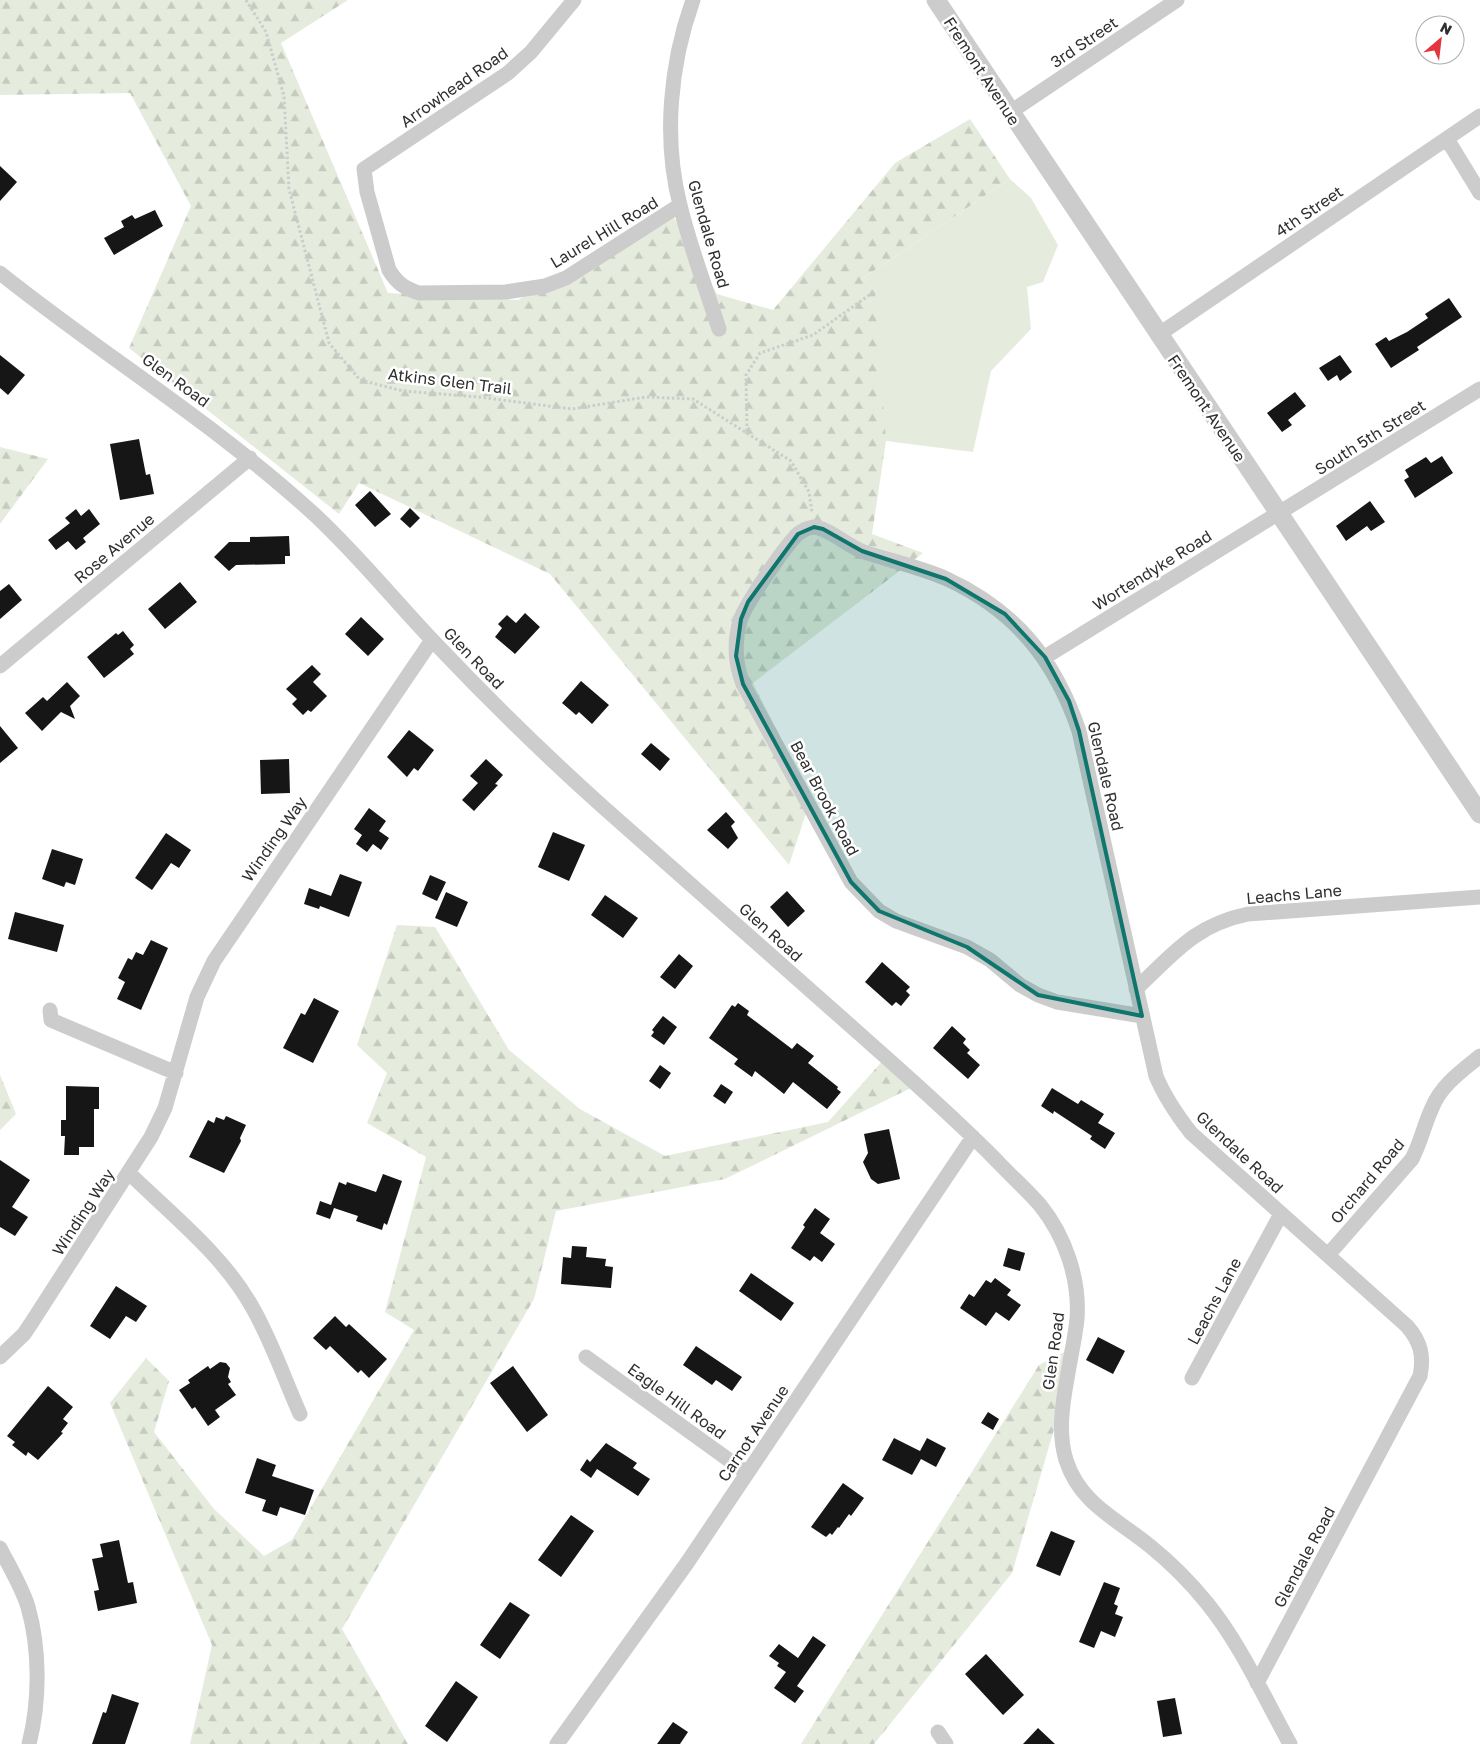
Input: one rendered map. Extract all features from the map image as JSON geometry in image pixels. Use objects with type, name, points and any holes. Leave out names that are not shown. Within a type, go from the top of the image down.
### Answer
[{"type":"street","name":"Arrowhead Road","points":[[364,169],[508,73],[531,52],[574,0]]},
{"type":"street","name":"Glendale Road","points":[[693,0],[677,58],[672,98],[672,138],[680,205],[718,328]]},
{"type":"street","name":"Fremont Avenue","points":[[936,0],[1158,335],[1480,814]]},
{"type":"street","name":"3rd Street","points":[[1009,112],[1177,0]]},
{"type":"street","name":"4th Street","points":[[1158,335],[1480,116]]},
{"type":"street","points":[[1447,139],[1480,193]]},
{"type":"street","name":"Laurel Hill Road","points":[[364,169],[367,192],[389,270],[401,285],[419,293],[506,292],[545,286],[566,278],[680,205]]},
{"type":"street","name":"Glen Road","points":[[0,273],[47,310],[212,428],[250,458],[344,543],[432,640],[501,712],[580,786],[954,1117],[1040,1205],[1066,1249],[1074,1277],[1077,1320],[1065,1392],[1062,1443],[1067,1463],[1075,1482],[1088,1500],[1103,1514],[1151,1547],[1205,1601],[1225,1626],[1290,1744]]},
{"type":"street","name":"South 5th Street","points":[[1278,514],[1480,390]]},
{"type":"street","name":"Rose Avenue","points":[[0,666],[250,458]]},
{"type":"street","name":"Wortendyke Road","points":[[1045,657],[1278,514]]},
{"type":"street","name":"Glendale Road","points":[[814,527],[823,529],[862,551],[946,579],[978,596],[1005,614],[1025,633],[1045,657],[1069,701],[1079,731],[1156,1076],[1175,1113],[1191,1133],[1407,1326],[1416,1336],[1421,1349],[1423,1363],[1420,1376],[1257,1683]]},
{"type":"street","name":"Bear Brook Road","points":[[814,527],[798,534],[748,602],[740,619],[736,637],[736,656],[743,684],[851,882],[879,911],[896,921],[967,947],[1038,995],[1057,1002],[1142,1016]]},
{"type":"street","name":"Winding Way","points":[[0,1357],[24,1334],[32,1322],[129,1173],[165,1108],[197,997],[214,961],[432,640]]},
{"type":"street","name":"Leachs Lane","points":[[1136,989],[1190,938],[1208,926],[1227,919],[1248,914],[1480,897]]},
{"type":"street","points":[[50,1010],[51,1020],[176,1073]]},
{"type":"street","name":"Orchard Road","points":[[1328,1256],[1412,1159],[1420,1144],[1432,1107],[1442,1090],[1453,1078],[1480,1056]]},
{"type":"street","name":"Carnot Avenue","points":[[557,1744],[687,1563],[973,1137]]},
{"type":"street","points":[[129,1173],[198,1239],[234,1279],[252,1306],[300,1414]]},
{"type":"street","name":"Leachs Lane","points":[[1192,1378],[1281,1214]]},
{"type":"street","name":"Eagle Hill Road","points":[[586,1357],[747,1473]]},
{"type":"street","points":[[0,1548],[28,1605],[32,1629],[36,1664],[36,1699],[28,1744]]},
{"type":"path","name":"Atkins Glen Trail","points":[[246,0],[266,32],[284,96],[288,189],[329,342],[360,380],[402,391],[479,397],[572,409],[646,397],[693,399],[791,461],[809,492],[814,527]]},
{"type":"path","points":[[747,432],[746,375],[760,353],[813,335],[875,292]]},
{"type":"highlighted area","points":[[814,527],[823,529],[862,551],[946,579],[1005,614],[1045,657],[1069,701],[1079,731],[1142,1016],[1038,995],[967,947],[879,911],[851,882],[743,684],[736,656],[741,619],[748,602],[798,534]]},
{"type":"green space","points":[[0,0],[348,0],[281,43],[388,293],[518,300],[668,207],[717,294],[773,310],[895,163],[970,119],[1010,179],[862,279],[898,314],[886,441],[872,534],[923,553],[753,683],[811,798],[789,865],[550,574],[359,483],[339,514],[129,348],[191,206],[130,93],[0,95]]},
{"type":"green space","points":[[1010,179],[1031,198],[1058,245],[1043,282],[1027,287],[1031,329],[991,371],[973,452],[886,441],[875,292],[862,279]]},
{"type":"green space","points":[[0,447],[48,459],[0,524]]},
{"type":"green space","points":[[397,925],[435,927],[509,1050],[580,1109],[665,1156],[828,1122],[886,1057],[917,1085],[725,1179],[556,1211],[534,1299],[342,1629],[408,1744],[190,1744],[212,1645],[110,1403],[146,1358],[169,1381],[154,1432],[214,1509],[264,1556],[292,1540],[414,1330],[385,1312],[426,1157],[367,1123],[387,1073],[357,1045]]},
{"type":"green space","points":[[0,1075],[16,1114],[0,1130]]},
{"type":"green space","points":[[1072,1348],[1065,1392],[1012,1573],[874,1744],[801,1744],[1039,1365]]},
{"type":"building","points":[[0,166],[17,182],[0,201]]},
{"type":"building","points":[[155,210],[163,226],[114,255],[104,238],[124,227],[121,221],[132,215],[135,219]]},
{"type":"building","points":[[1449,298],[1462,317],[1417,347],[1419,350],[1391,368],[1375,344],[1386,337],[1389,341],[1407,332],[1428,318],[1425,314]]},
{"type":"building","points":[[0,355],[25,375],[8,395],[0,388]]},
{"type":"building","points":[[1340,355],[1352,372],[1340,381],[1337,375],[1328,381],[1319,368]]},
{"type":"building","points":[[1295,392],[1306,406],[1288,420],[1292,425],[1282,432],[1267,413]]},
{"type":"building","points":[[139,439],[146,475],[150,474],[154,494],[120,500],[110,444]]},
{"type":"building","points":[[1442,456],[1453,473],[1415,498],[1404,480],[1409,477],[1405,470],[1426,457],[1431,463]]},
{"type":"building","points":[[370,491],[391,514],[375,527],[355,505]]},
{"type":"building","points":[[1370,501],[1385,522],[1371,531],[1367,526],[1346,541],[1336,526]]},
{"type":"building","points":[[410,508],[420,518],[410,528],[400,519]]},
{"type":"building","points":[[76,509],[81,516],[89,509],[100,524],[83,538],[86,542],[76,550],[68,541],[56,550],[48,540],[70,523],[65,518]]},
{"type":"building","points":[[289,536],[290,556],[285,556],[285,564],[236,565],[229,571],[214,557],[229,542],[250,542],[250,537]]},
{"type":"building","points":[[180,582],[197,602],[165,629],[148,609]]},
{"type":"building","points":[[9,584],[22,600],[0,619],[0,591]]},
{"type":"building","points":[[525,613],[540,627],[515,654],[495,637],[502,628],[498,624],[507,615],[516,623]]},
{"type":"building","points":[[361,617],[384,639],[368,656],[345,634]]},
{"type":"building","points":[[123,631],[134,645],[130,649],[134,654],[104,678],[87,657],[116,633],[118,635]]},
{"type":"building","points":[[312,665],[321,674],[313,682],[327,696],[311,712],[308,710],[303,715],[292,704],[297,699],[286,689]]},
{"type":"building","points":[[581,681],[609,705],[592,724],[579,712],[576,715],[562,703]]},
{"type":"building","points":[[67,682],[80,696],[70,706],[75,719],[61,712],[42,731],[25,713],[43,697],[47,701]]},
{"type":"building","points":[[0,726],[18,748],[0,763]]},
{"type":"building","points":[[409,730],[434,750],[418,771],[414,768],[407,777],[387,757]]},
{"type":"building","points":[[651,743],[670,759],[660,771],[641,754]]},
{"type":"building","points":[[289,759],[290,793],[261,794],[260,760]]},
{"type":"building","points":[[486,759],[503,775],[495,784],[498,785],[474,811],[462,800],[478,783],[470,776]]},
{"type":"building","points":[[369,808],[386,821],[379,831],[389,838],[381,850],[373,844],[367,852],[356,844],[362,835],[354,829]]},
{"type":"building","points":[[726,812],[735,822],[731,826],[738,838],[728,849],[707,830]]},
{"type":"building","points":[[553,832],[585,845],[569,881],[538,867]]},
{"type":"building","points":[[166,833],[191,850],[179,868],[171,863],[152,890],[135,878]]},
{"type":"building","points":[[52,849],[83,859],[75,885],[66,882],[64,887],[42,879]]},
{"type":"building","points":[[340,874],[362,882],[349,917],[320,906],[319,909],[304,904],[309,888],[331,896]]},
{"type":"building","points":[[430,875],[446,882],[437,901],[422,894]]},
{"type":"building","points":[[787,891],[805,911],[788,927],[770,907]]},
{"type":"building","points":[[446,892],[468,902],[457,927],[435,918]]},
{"type":"building","points":[[605,895],[638,918],[623,938],[591,915]]},
{"type":"building","points":[[15,912],[64,925],[57,952],[8,939]]},
{"type":"building","points":[[151,940],[168,948],[141,1010],[117,999],[125,982],[118,978],[128,958],[132,960],[136,952],[143,955]]},
{"type":"building","points":[[679,954],[693,966],[675,989],[660,977]]},
{"type":"building","points":[[882,962],[910,987],[906,991],[910,995],[901,1006],[896,1002],[892,1006],[865,982]]},
{"type":"building","points":[[314,998],[339,1011],[313,1063],[283,1048],[301,1013],[305,1015]]},
{"type":"building","points":[[738,1003],[749,1011],[747,1015],[792,1049],[797,1043],[814,1056],[808,1063],[838,1087],[837,1089],[841,1092],[827,1109],[793,1082],[784,1094],[755,1071],[752,1077],[734,1064],[738,1059],[709,1038],[732,1005],[735,1007]]},
{"type":"building","points":[[663,1016],[677,1027],[664,1045],[651,1036],[654,1032],[652,1030]]},
{"type":"building","points":[[952,1026],[966,1039],[963,1043],[970,1050],[967,1053],[980,1065],[968,1079],[933,1048]]},
{"type":"building","points":[[660,1065],[671,1073],[660,1089],[649,1081]]},
{"type":"building","points":[[721,1084],[733,1092],[725,1104],[713,1096]]},
{"type":"building","points":[[66,1086],[99,1087],[99,1109],[94,1109],[94,1147],[79,1147],[79,1155],[64,1155],[65,1136],[61,1136],[61,1120],[66,1120]]},
{"type":"building","points":[[1052,1088],[1078,1104],[1081,1100],[1104,1114],[1098,1123],[1115,1133],[1105,1149],[1090,1139],[1092,1136],[1054,1111],[1053,1114],[1041,1106]]},
{"type":"building","points":[[226,1116],[246,1125],[240,1138],[241,1141],[224,1173],[189,1157],[208,1120],[214,1123],[216,1117],[224,1120]]},
{"type":"building","points":[[889,1129],[900,1179],[878,1184],[871,1179],[863,1162],[868,1153],[864,1134]]},
{"type":"building","points":[[0,1160],[30,1180],[12,1207],[28,1217],[15,1236],[0,1227]]},
{"type":"building","points":[[383,1174],[402,1181],[387,1225],[384,1223],[382,1230],[356,1221],[358,1216],[334,1208],[330,1219],[316,1214],[320,1201],[331,1205],[339,1182],[346,1185],[347,1182],[376,1192]]},
{"type":"building","points":[[815,1208],[830,1219],[820,1233],[835,1244],[822,1262],[814,1256],[810,1261],[791,1248],[805,1227],[803,1225]]},
{"type":"building","points":[[572,1246],[587,1247],[586,1257],[606,1259],[605,1266],[613,1267],[611,1288],[561,1284],[563,1257],[571,1258]]},
{"type":"building","points":[[1008,1248],[1025,1253],[1020,1271],[1003,1266]]},
{"type":"building","points":[[751,1273],[794,1303],[781,1321],[739,1291]]},
{"type":"building","points":[[995,1278],[1011,1290],[1007,1295],[1021,1305],[1009,1321],[996,1312],[986,1326],[960,1308],[969,1294],[974,1297],[986,1280],[991,1283]]},
{"type":"building","points":[[116,1286],[147,1306],[136,1322],[126,1316],[110,1339],[90,1326]]},
{"type":"building","points":[[335,1316],[346,1327],[349,1324],[387,1359],[369,1378],[361,1370],[358,1373],[330,1346],[326,1350],[313,1338]]},
{"type":"building","points":[[1098,1337],[1125,1351],[1113,1374],[1086,1360]]},
{"type":"building","points":[[696,1346],[742,1377],[732,1391],[716,1380],[712,1385],[683,1365]]},
{"type":"building","points":[[220,1362],[226,1363],[230,1368],[228,1377],[231,1382],[228,1384],[236,1395],[215,1410],[220,1417],[208,1426],[195,1407],[192,1409],[179,1390],[190,1383],[188,1380],[208,1366],[210,1369]]},
{"type":"building","points":[[513,1366],[548,1415],[527,1432],[490,1383]]},
{"type":"building","points":[[48,1386],[73,1407],[63,1419],[68,1423],[61,1432],[63,1433],[38,1460],[28,1452],[26,1456],[12,1445],[15,1442],[7,1436]]},
{"type":"building","points":[[988,1412],[999,1419],[993,1430],[981,1423]]},
{"type":"building","points":[[894,1438],[920,1451],[927,1438],[946,1448],[936,1467],[921,1459],[912,1475],[882,1460]]},
{"type":"building","points":[[606,1443],[637,1463],[633,1468],[650,1479],[638,1496],[597,1469],[591,1478],[580,1470],[587,1459],[590,1462]]},
{"type":"building","points":[[257,1458],[276,1465],[272,1476],[314,1490],[305,1515],[280,1507],[277,1516],[262,1511],[266,1500],[245,1493]]},
{"type":"building","points":[[843,1483],[864,1498],[851,1516],[849,1514],[832,1535],[830,1533],[826,1537],[811,1527]]},
{"type":"building","points":[[571,1515],[594,1531],[561,1577],[538,1560]]},
{"type":"building","points":[[1051,1531],[1075,1541],[1060,1576],[1036,1566]]},
{"type":"building","points":[[119,1540],[128,1583],[133,1582],[137,1603],[98,1611],[94,1591],[99,1590],[92,1559],[103,1557],[100,1544]]},
{"type":"building","points":[[1104,1582],[1120,1588],[1114,1604],[1118,1606],[1115,1614],[1123,1617],[1115,1637],[1101,1631],[1094,1648],[1079,1642]]},
{"type":"building","points":[[510,1602],[530,1615],[500,1659],[480,1645]]},
{"type":"building","points":[[813,1636],[826,1645],[797,1686],[804,1691],[795,1703],[774,1688],[786,1672],[777,1666],[779,1663],[769,1656],[779,1644],[798,1658]]},
{"type":"building","points":[[986,1654],[1024,1695],[1003,1715],[965,1674]]},
{"type":"building","points":[[456,1681],[478,1697],[447,1742],[425,1726]]},
{"type":"building","points":[[112,1694],[139,1703],[125,1744],[92,1744],[103,1712],[106,1713]]},
{"type":"building","points":[[1175,1698],[1182,1734],[1163,1737],[1157,1701]]},
{"type":"building","points":[[673,1722],[688,1732],[680,1744],[657,1744]]},
{"type":"building","points":[[1038,1728],[1055,1744],[1023,1744]]}]
